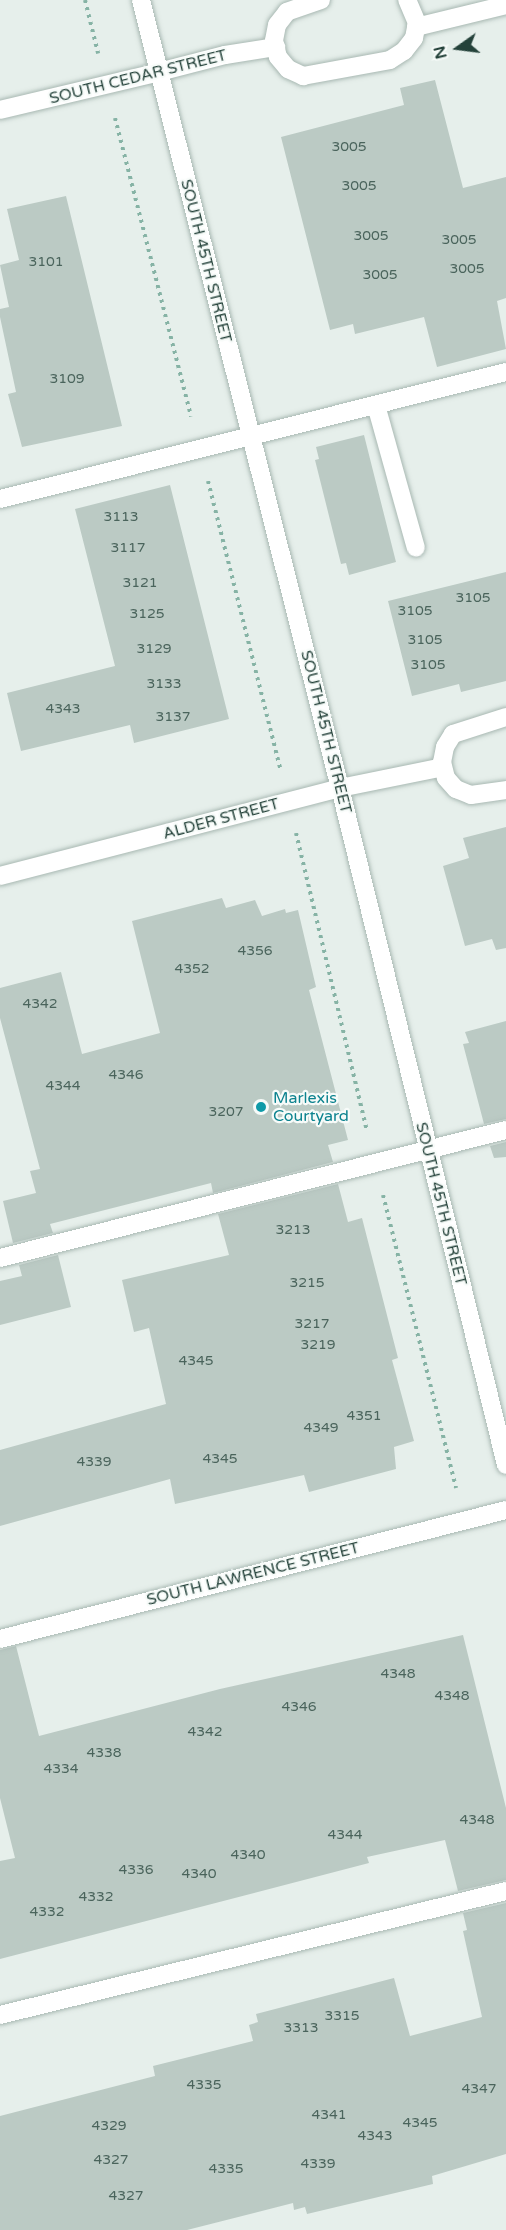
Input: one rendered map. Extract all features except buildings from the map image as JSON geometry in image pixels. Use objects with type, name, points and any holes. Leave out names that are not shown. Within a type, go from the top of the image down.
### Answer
[{"type":"street","name":"SOUTH 45TH STREET","points":[[141,0],[340,788],[506,1465]]},
{"type":"street","points":[[321,0],[287,12],[277,25],[276,47],[288,69],[303,76],[319,75],[390,60],[404,51],[416,27],[413,7],[407,0]]},
{"type":"street","points":[[416,27],[506,5]]},
{"type":"street","name":"SOUTH CEDAR STREET","points":[[0,110],[225,55],[276,47]]},
{"type":"street","points":[[0,499],[506,372]]},
{"type":"street","points":[[376,405],[416,548]]},
{"type":"street","points":[[506,717],[453,734],[445,747],[443,767],[446,778],[456,789],[471,795],[506,790]]},
{"type":"street","name":"ALDER STREET","points":[[0,876],[340,788],[443,767]]},
{"type":"street","points":[[0,1258],[506,1130]]},
{"type":"street","name":"SOUTH LAWRENCE STREET","points":[[0,1639],[506,1510]]},
{"type":"street","points":[[0,2015],[506,1891]]},
{"type":"path","points":[[85,0],[288,801],[374,1162],[464,1520]]},
{"type":"place","name":"Marlexis Courtyard","points":[[261,1107]]}]
